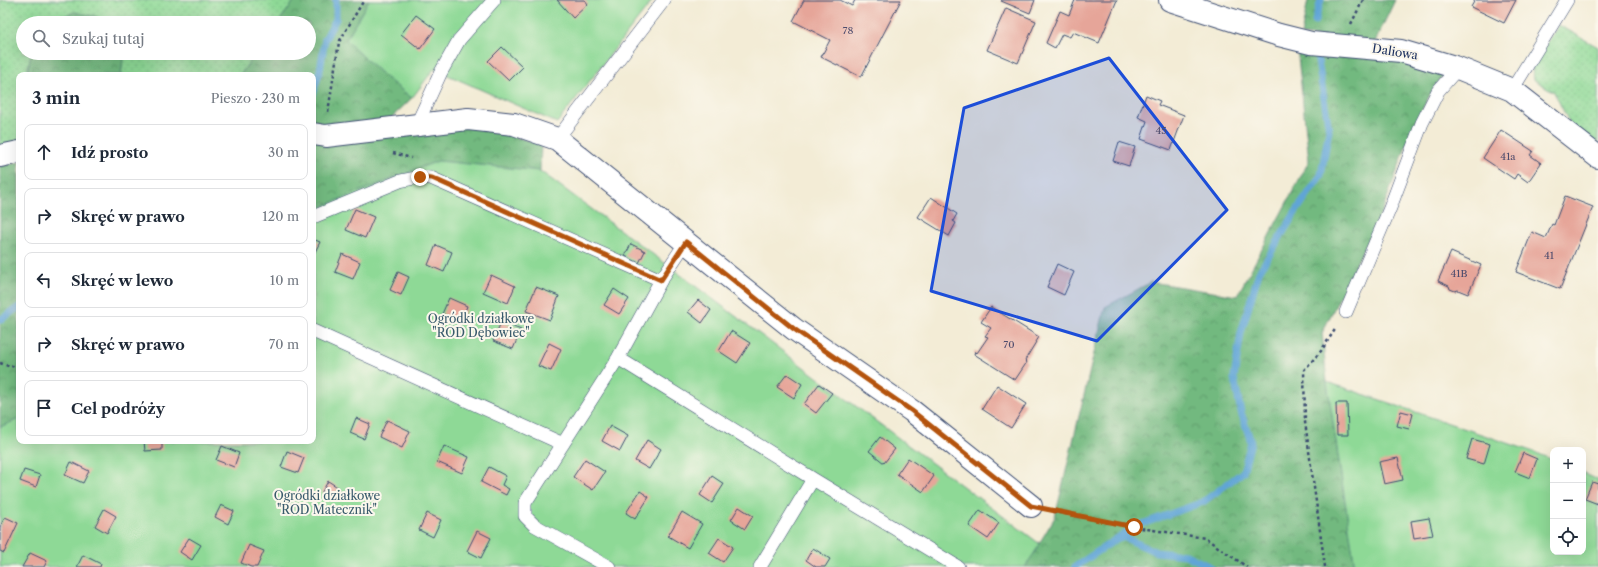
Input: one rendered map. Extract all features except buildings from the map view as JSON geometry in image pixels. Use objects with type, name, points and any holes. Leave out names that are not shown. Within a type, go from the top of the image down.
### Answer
[{"type":"street","name":"Daliowa","points":[[1170,0],[1279,35],[1311,43],[1401,51],[1458,68],[1512,90],[1598,157]]},
{"type":"street","points":[[320,135],[468,119],[514,124],[557,139],[794,329],[912,411],[1031,506]]},
{"type":"street","points":[[0,156],[16,153]]},
{"type":"lane","points":[[417,124],[459,40],[494,0]]},
{"type":"lane","points":[[557,139],[664,0]]},
{"type":"lane","points":[[1512,90],[1567,0]]},
{"type":"lane","points":[[1346,312],[1390,208],[1422,123],[1438,91],[1458,68]]},
{"type":"lane","points":[[316,216],[400,181],[420,177],[432,178],[661,280]]},
{"type":"lane","points":[[609,567],[534,525],[525,516],[525,503],[618,358],[661,280],[686,242]]},
{"type":"lane","points":[[316,332],[563,444]]},
{"type":"lane","points":[[618,358],[812,479],[958,567]]},
{"type":"lane","points":[[760,567],[812,479]]},
{"type":"path","points":[[1325,567],[1305,422],[1304,370],[1321,352],[1346,312]]},
{"type":"path","points":[[0,363],[11,367],[16,364]]},
{"type":"path","points":[[1031,506],[1134,527],[1205,538],[1247,567]]},
{"type":"highlighted area","points":[[1109,58],[1227,210],[1097,341],[931,291],[964,108]]},
{"type":"green space","points":[[0,0],[295,0],[283,16],[16,16],[16,60],[30,60],[28,72],[16,72],[16,146],[0,149]]},
{"type":"green space","points":[[295,0],[369,0],[346,40],[385,77],[412,98],[390,119],[329,128],[316,126],[316,72],[242,72],[251,60],[316,60],[316,16],[283,16]]},
{"type":"green space","points":[[369,0],[653,0],[557,123],[434,69],[412,98],[385,77],[346,40]]},
{"type":"green space","points":[[1308,0],[1395,0],[1375,42],[1301,35]]},
{"type":"green space","points":[[75,12],[93,16],[63,16]]},
{"type":"green space","points":[[1559,25],[1598,47],[1598,149],[1573,130],[1554,92],[1533,79],[1532,67]]},
{"type":"green space","points":[[1297,47],[1372,53],[1447,70],[1432,91],[1414,125],[1383,209],[1322,333],[1327,382],[1355,567],[1025,567],[1055,517],[1105,307],[1151,282],[1237,296],[1309,161]]},
{"type":"green space","points":[[30,60],[123,60],[121,72],[28,72]]},
{"type":"green space","points":[[123,60],[251,60],[242,72],[121,72]]},
{"type":"green space","points":[[475,126],[541,144],[540,171],[438,161],[316,209],[316,140]]},
{"type":"green space","name":"Ogródki działkowe \"ROD Dębowiec\"","points":[[438,161],[540,171],[1040,544],[1025,567],[0,567],[0,427],[16,420],[16,444],[316,444],[316,209]]},
{"type":"green space","points":[[16,163],[16,420],[0,427],[0,166]]},
{"type":"green space","points":[[1327,382],[1550,459],[1550,555],[1586,555],[1586,474],[1598,480],[1598,567],[1355,567]]},
{"type":"waterway","points":[[316,84],[320,70],[325,39],[336,19],[336,0]]},
{"type":"waterway","points":[[1315,21],[1321,0]]},
{"type":"waterway","points":[[1075,567],[1134,527],[1203,502],[1243,472],[1251,442],[1241,412],[1234,378],[1241,333],[1259,272],[1295,213],[1321,175],[1329,130],[1318,61]]},
{"type":"waterway","points":[[0,320],[16,309]]},
{"type":"waterway","points":[[1121,536],[1156,552],[1186,555],[1210,567]]},
{"type":"route","points":[[420,177],[432,178],[661,280],[686,242],[794,329],[912,411],[1031,506],[1134,527]]},
{"type":"park label","name":"Ogródki działkowe \"ROD Matecznik\"","points":[[327,503]]}]
